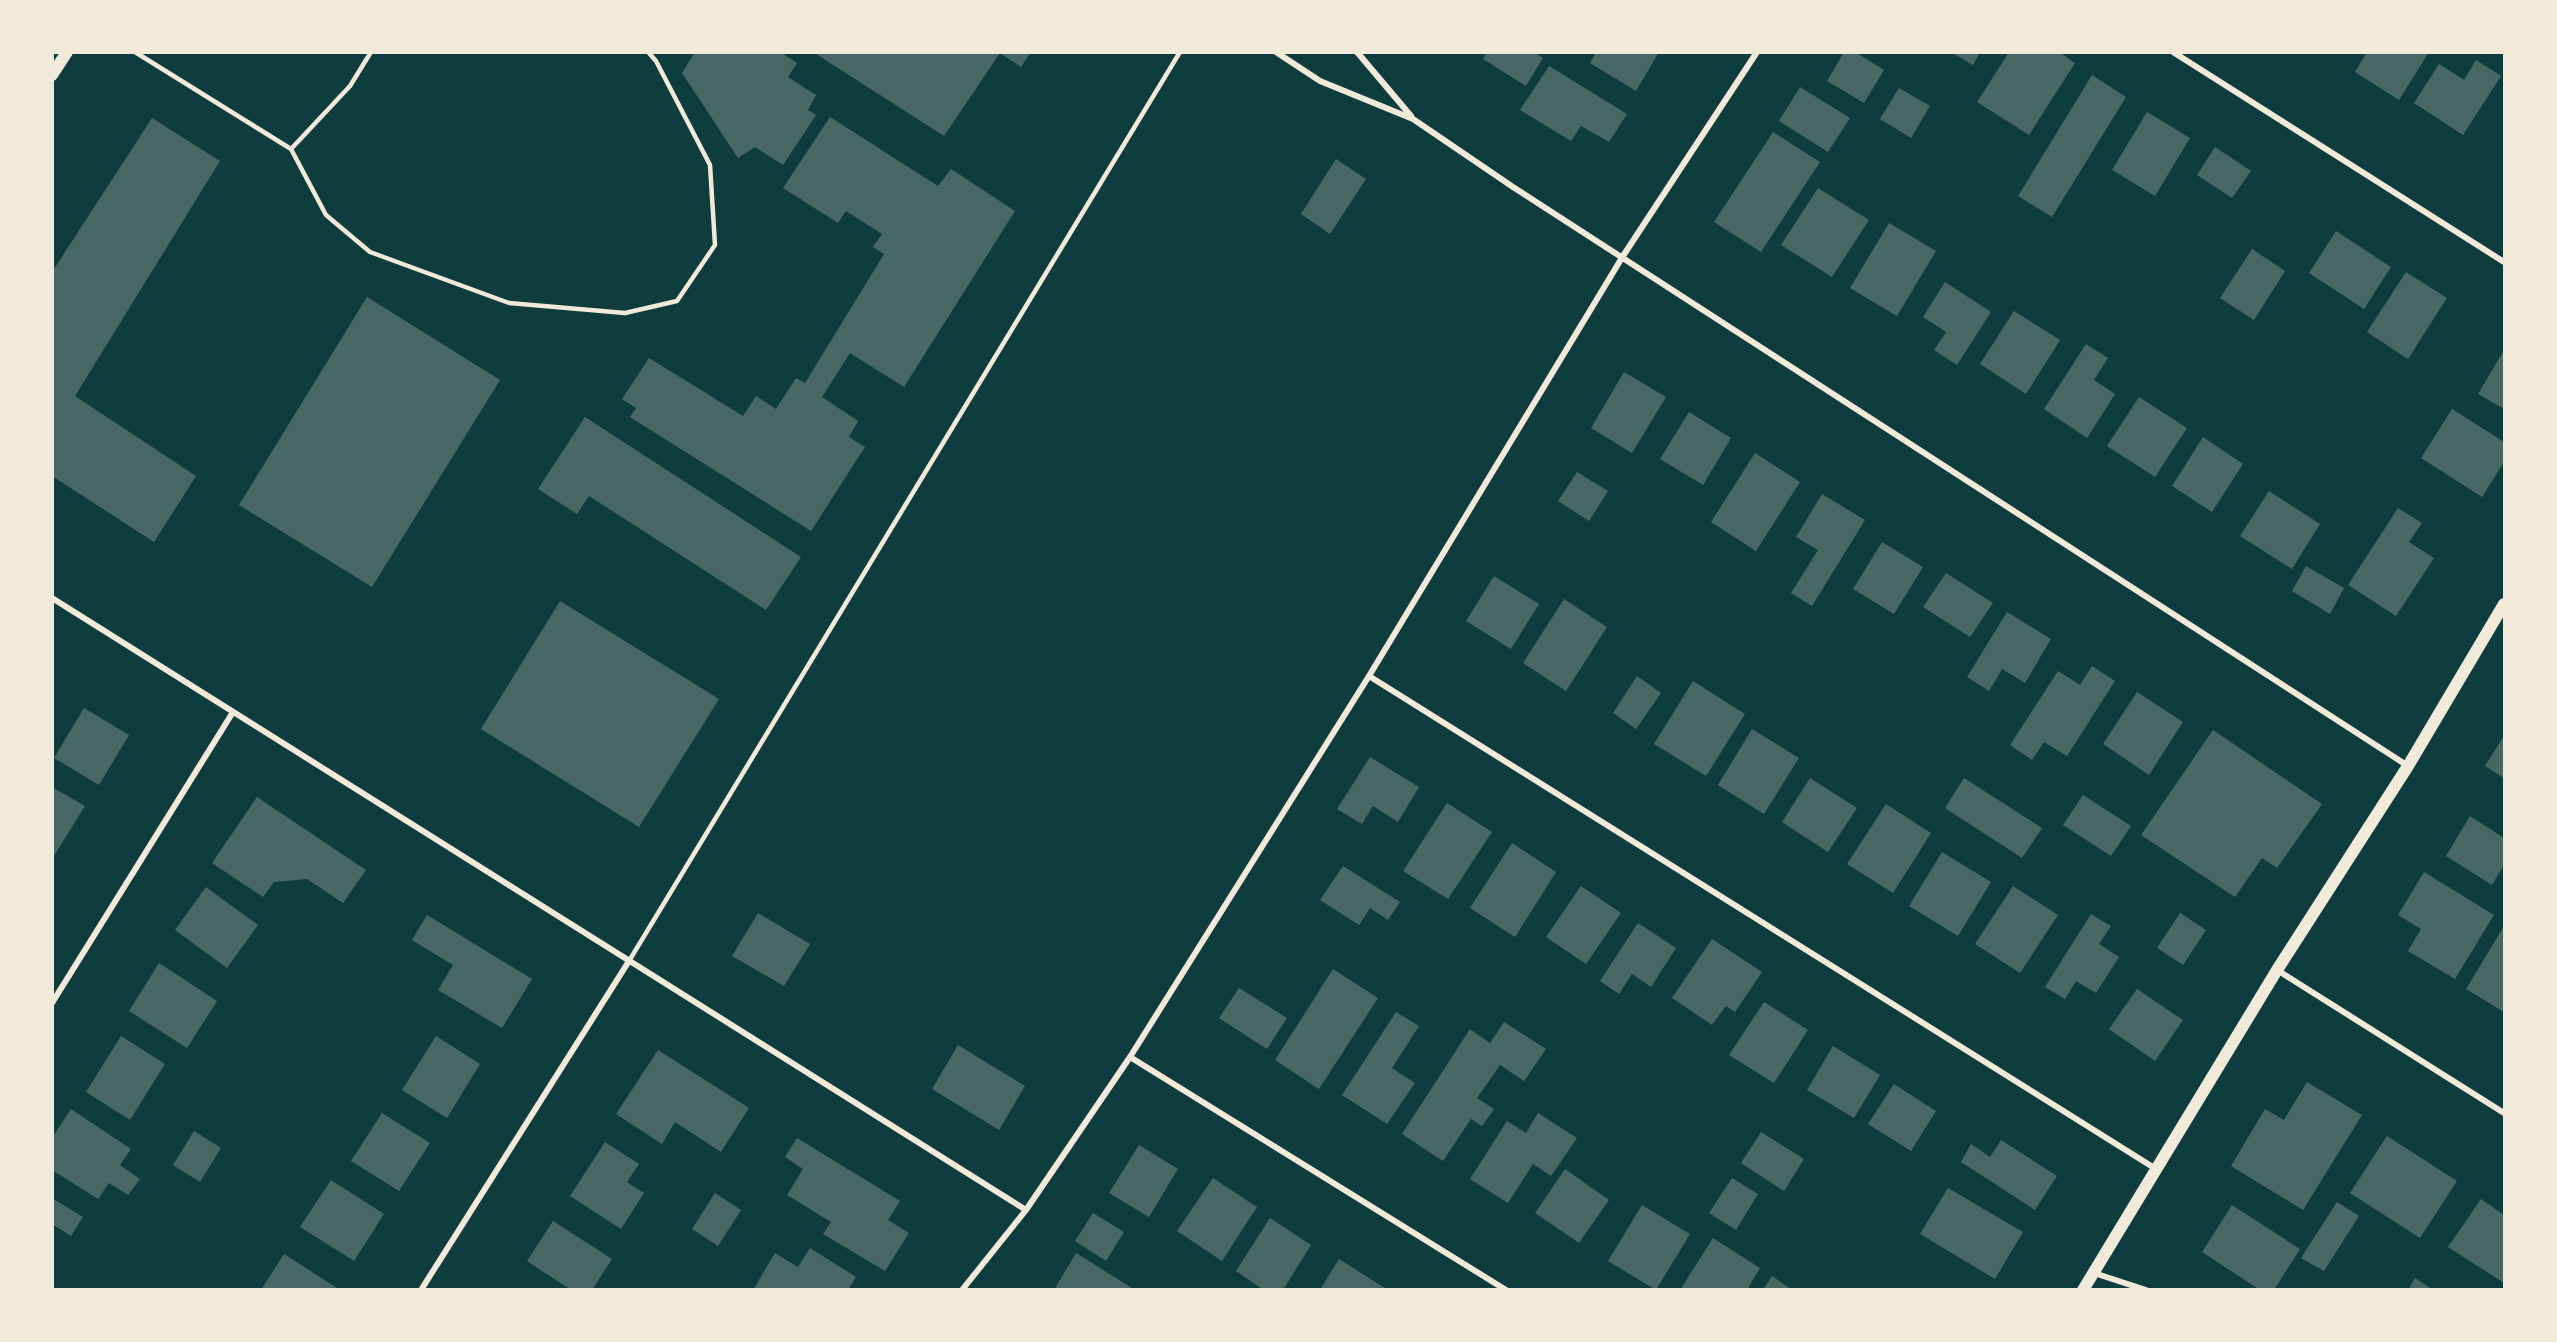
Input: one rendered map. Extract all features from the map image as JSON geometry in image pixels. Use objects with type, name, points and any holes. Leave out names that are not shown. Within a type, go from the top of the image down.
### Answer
[{"type":"main road","points":[[52,75],[67,52]]},
{"type":"main road","points":[[2083,1290],[2277,970],[2408,766],[2505,604]]},
{"type":"street","points":[[1276,52],[1320,81],[1413,119],[1513,187],[1623,256],[2408,766]]},
{"type":"street","points":[[1357,52],[1413,119]]},
{"type":"street","points":[[962,1290],[1026,1210],[1130,1058],[1369,676],[1623,256],[1757,52]]},
{"type":"street","points":[[2173,52],[2505,262]]},
{"type":"street","points":[[52,598],[1026,1210]]},
{"type":"street","points":[[1369,676],[2157,1169]]},
{"type":"street","points":[[52,1003],[233,712]]},
{"type":"street","points":[[421,1290],[629,961]]},
{"type":"street","points":[[2277,970],[2505,1113]]},
{"type":"street","points":[[1130,1058],[1506,1290]]},
{"type":"street","points":[[2094,1272],[2146,1290]]},
{"type":"lane","points":[[135,52],[291,149],[326,215],[370,252],[509,303],[625,313],[677,301],[715,245],[710,165],[656,61],[648,52]]},
{"type":"lane","points":[[291,149],[350,86],[371,52]]},
{"type":"lane","points":[[629,961],[1180,52]]},
{"type":"building","points":[[695,52],[780,52],[797,63],[788,77],[816,95],[808,110],[816,115],[783,165],[755,147],[738,158],[682,73]]},
{"type":"building","points":[[813,52],[1031,52],[1021,67],[1000,53],[944,136]]},
{"type":"building","points":[[1487,52],[1533,52],[1543,58],[1526,86],[1483,59]]},
{"type":"building","points":[[1596,52],[1659,52],[1636,91],[1590,63]]},
{"type":"building","points":[[1844,52],[1855,52],[1884,70],[1864,103],[1827,81]]},
{"type":"building","points":[[1951,52],[1980,52],[1973,65]]},
{"type":"building","points":[[2009,52],[2059,52],[2075,63],[2029,135],[1977,102]]},
{"type":"building","points":[[2367,52],[2429,52],[2399,100],[2355,72]]},
{"type":"building","points":[[2476,60],[2501,76],[2463,135],[2414,103],[2439,64],[2464,80]]},
{"type":"building","points":[[1549,66],[1627,114],[1609,142],[1581,126],[1571,141],[1520,110]]},
{"type":"building","points":[[2092,75],[2126,97],[2052,217],[2018,196]]},
{"type":"building","points":[[1800,87],[1850,118],[1828,152],[1779,121]]},
{"type":"building","points":[[1899,88],[1930,106],[1911,138],[1880,119]]},
{"type":"building","points":[[2147,112],[2190,138],[2155,196],[2112,170]]},
{"type":"building","points":[[830,117],[938,186],[951,169],[1015,211],[904,387],[850,353],[822,397],[858,421],[849,437],[865,447],[811,531],[630,417],[636,408],[622,399],[649,358],[743,416],[756,396],[776,409],[796,378],[805,383],[884,254],[873,247],[882,234],[846,211],[838,223],[783,188]]},
{"type":"building","points":[[152,118],[220,161],[75,396],[196,476],[154,542],[52,476],[52,272]]},
{"type":"building","points":[[1773,132],[1820,162],[1761,252],[1714,222]]},
{"type":"building","points":[[2215,147],[2251,171],[2232,198],[2197,175]]},
{"type":"building","points":[[1336,159],[1366,179],[1330,234],[1301,214]]},
{"type":"building","points":[[1818,188],[1869,220],[1832,277],[1781,245]]},
{"type":"building","points":[[1889,223],[1936,251],[1897,316],[1850,288]]},
{"type":"building","points":[[2336,231],[2391,267],[2364,309],[2309,273]]},
{"type":"building","points":[[2252,249],[2285,271],[2254,320],[2220,298]]},
{"type":"building","points":[[2406,272],[2447,298],[2408,359],[2367,332]]},
{"type":"building","points":[[1945,282],[1991,312],[1957,365],[1934,350],[1946,332],[1923,317]]},
{"type":"building","points":[[367,297],[500,380],[372,587],[239,505]]},
{"type":"building","points":[[2014,311],[2060,340],[2026,394],[1980,364]]},
{"type":"building","points":[[2086,344],[2108,358],[2094,380],[2115,394],[2087,438],[2044,409]]},
{"type":"building","points":[[2504,350],[2504,409],[2478,394]]},
{"type":"building","points":[[1624,372],[1666,397],[1632,453],[1591,428]]},
{"type":"building","points":[[2139,397],[2187,428],[2155,477],[2107,446]]},
{"type":"building","points":[[2452,409],[2504,442],[2504,462],[2482,497],[2421,458]]},
{"type":"building","points":[[1689,412],[1731,438],[1703,485],[1660,459]]},
{"type":"building","points":[[585,417],[801,557],[766,610],[589,496],[577,514],[538,489]]},
{"type":"building","points":[[2203,437],[2243,464],[2212,512],[2172,486]]},
{"type":"building","points":[[1755,453],[1800,482],[1756,551],[1711,522]]},
{"type":"building","points":[[1577,472],[1608,491],[1589,521],[1558,501]]},
{"type":"building","points":[[2269,491],[2320,524],[2292,569],[2240,536]]},
{"type":"building","points":[[1822,494],[1865,520],[1812,606],[1791,593],[1818,550],[1796,537]]},
{"type":"building","points":[[2398,508],[2422,523],[2409,542],[2434,558],[2396,616],[2348,585]]},
{"type":"building","points":[[1882,542],[1923,567],[1894,614],[1853,589]]},
{"type":"building","points":[[2306,566],[2344,588],[2330,614],[2292,591]]},
{"type":"building","points":[[1946,573],[1993,603],[1970,637],[1923,607]]},
{"type":"building","points":[[1494,576],[1539,604],[1511,649],[1466,621]]},
{"type":"building","points":[[1564,599],[1607,627],[1566,691],[1523,663]]},
{"type":"building","points":[[560,601],[719,699],[639,827],[481,729]]},
{"type":"building","points":[[2007,612],[2051,639],[2025,683],[2002,669],[1989,691],[1967,677]]},
{"type":"building","points":[[2092,666],[2115,681],[2067,756],[2044,742],[2032,760],[2010,745],[2058,671],[2080,685]]},
{"type":"building","points":[[1637,676],[1661,693],[1636,729],[1613,713]]},
{"type":"building","points":[[1693,681],[1745,714],[1706,776],[1654,744]]},
{"type":"building","points":[[2137,692],[2183,722],[2149,775],[2103,744]]},
{"type":"building","points":[[84,708],[129,735],[99,785],[54,758]]},
{"type":"building","points":[[1752,729],[1799,758],[1764,814],[1718,785]]},
{"type":"building","points":[[2213,730],[2322,804],[2277,868],[2262,858],[2235,897],[2141,835]]},
{"type":"building","points":[[2504,736],[2504,778],[2485,766]]},
{"type":"building","points":[[1370,757],[1419,787],[1398,822],[1373,806],[1362,824],[1337,809]]},
{"type":"building","points":[[1810,778],[1857,808],[1828,852],[1782,822]]},
{"type":"building","points":[[1964,778],[2042,828],[2022,858],[1945,808]]},
{"type":"building","points":[[52,787],[85,806],[52,859]]},
{"type":"building","points":[[2083,795],[2131,826],[2111,856],[2063,825]]},
{"type":"building","points":[[257,797],[366,870],[343,903],[307,879],[274,882],[263,897],[212,863]]},
{"type":"building","points":[[1447,803],[1492,832],[1448,899],[1403,871]]},
{"type":"building","points":[[1886,804],[1931,833],[1893,893],[1847,864]]},
{"type":"building","points":[[2470,816],[2504,838],[2504,865],[2492,885],[2446,856]]},
{"type":"building","points":[[1512,843],[1556,872],[1515,937],[1470,908]]},
{"type":"building","points":[[1942,852],[1991,882],[1958,936],[1909,906]]},
{"type":"building","points":[[1343,866],[1400,902],[1388,920],[1370,908],[1359,925],[1320,900]]},
{"type":"building","points":[[2424,872],[2494,915],[2455,979],[2408,951],[2421,929],[2398,915]]},
{"type":"building","points":[[1581,886],[1621,913],[1586,964],[1546,937]]},
{"type":"building","points":[[2013,886],[2058,915],[2020,973],[1975,944]]},
{"type":"building","points":[[206,887],[258,925],[227,968],[175,930]]},
{"type":"building","points":[[758,913],[810,944],[784,986],[732,956]]},
{"type":"building","points":[[2180,913],[2206,930],[2183,965],[2157,948]]},
{"type":"building","points":[[2091,914],[2111,926],[2099,944],[2119,957],[2096,993],[2076,981],[2065,999],[2045,987]]},
{"type":"building","points":[[427,915],[532,979],[502,1028],[438,990],[453,965],[412,940]]},
{"type":"building","points":[[1638,923],[1676,948],[1651,987],[1632,974],[1619,994],[1600,981]]},
{"type":"building","points":[[2504,926],[2504,1012],[2466,989]]},
{"type":"building","points":[[1712,939],[1762,972],[1735,1012],[1726,1006],[1712,1025],[1672,998]]},
{"type":"building","points":[[159,963],[217,1001],[187,1048],[129,1011]]},
{"type":"building","points":[[1333,969],[1378,998],[1319,1089],[1275,1060]]},
{"type":"building","points":[[1239,988],[1287,1018],[1267,1049],[1219,1018]]},
{"type":"building","points":[[2137,989],[2183,1020],[2155,1061],[2109,1029]]},
{"type":"building","points":[[1764,1002],[1808,1030],[1774,1083],[1729,1055]]},
{"type":"building","points":[[1396,1012],[1419,1026],[1392,1068],[1415,1083],[1387,1124],[1342,1095]]},
{"type":"building","points":[[1504,1022],[1546,1049],[1524,1081],[1500,1065],[1477,1098],[1494,1109],[1482,1126],[1471,1119],[1443,1161],[1402,1134],[1470,1029],[1490,1043]]},
{"type":"building","points":[[121,1036],[165,1064],[130,1120],[86,1092]]},
{"type":"building","points":[[436,1036],[480,1064],[447,1118],[402,1090]]},
{"type":"building","points":[[958,1045],[1025,1086],[999,1130],[932,1089]]},
{"type":"building","points":[[1833,1046],[1880,1075],[1854,1118],[1807,1090]]},
{"type":"building","points":[[658,1050],[749,1108],[721,1152],[675,1122],[662,1144],[616,1114]]},
{"type":"building","points":[[2307,1082],[2362,1115],[2303,1210],[2231,1166],[2265,1109],[2284,1120]]},
{"type":"building","points":[[1894,1084],[1936,1111],[1911,1151],[1868,1124]]},
{"type":"building","points":[[71,1109],[131,1149],[120,1165],[140,1179],[128,1195],[109,1183],[98,1199],[52,1170],[52,1138]]},
{"type":"building","points":[[382,1113],[430,1143],[399,1191],[351,1161]]},
{"type":"building","points":[[1538,1113],[1577,1138],[1551,1176],[1533,1164],[1508,1203],[1470,1179],[1507,1121],[1526,1133]]},
{"type":"building","points":[[194,1131],[221,1148],[200,1182],[173,1165]]},
{"type":"building","points":[[1761,1132],[1804,1159],[1784,1191],[1741,1163]]},
{"type":"building","points":[[2387,1136],[2457,1181],[2420,1238],[2350,1193]]},
{"type":"building","points":[[797,1138],[900,1201],[888,1220],[909,1233],[885,1271],[823,1234],[831,1222],[787,1195],[803,1169],[785,1157]]},
{"type":"building","points":[[2001,1140],[2057,1176],[2035,1210],[1961,1162],[1971,1144],[1990,1157]]},
{"type":"building","points":[[605,1142],[639,1164],[627,1182],[644,1193],[621,1229],[570,1196]]},
{"type":"building","points":[[1139,1145],[1178,1169],[1149,1217],[1109,1193]]},
{"type":"building","points":[[1565,1169],[1609,1200],[1579,1243],[1535,1213]]},
{"type":"building","points":[[1213,1178],[1257,1207],[1222,1261],[1177,1231]]},
{"type":"building","points":[[1732,1178],[1758,1194],[1736,1230],[1709,1213]]},
{"type":"building","points":[[331,1180],[384,1214],[354,1261],[300,1227]]},
{"type":"building","points":[[1948,1188],[2023,1232],[1995,1279],[1920,1234]]},
{"type":"building","points":[[715,1193],[741,1210],[718,1246],[692,1229]]},
{"type":"building","points":[[52,1198],[83,1217],[71,1236],[52,1224]]},
{"type":"building","points":[[2481,1199],[2504,1215],[2504,1283],[2448,1247]]},
{"type":"building","points":[[2337,1202],[2359,1216],[2324,1271],[2301,1258]]},
{"type":"building","points":[[1642,1205],[1690,1234],[1656,1290],[1608,1261]]},
{"type":"building","points":[[2232,1205],[2300,1249],[2274,1290],[2260,1290],[2202,1252]]},
{"type":"building","points":[[1093,1213],[1124,1232],[1106,1261],[1075,1241]]},
{"type":"building","points":[[1270,1218],[1311,1245],[1283,1290],[1264,1290],[1236,1271]]},
{"type":"building","points":[[553,1221],[612,1259],[592,1290],[571,1290],[527,1261]]},
{"type":"building","points":[[1713,1238],[1760,1268],[1747,1290],[1680,1290]]},
{"type":"building","points":[[810,1248],[856,1277],[848,1290],[753,1290],[775,1253],[798,1267]]},
{"type":"building","points":[[1076,1253],[1135,1290],[1054,1290]]},
{"type":"building","points":[[284,1254],[337,1288],[336,1290],[261,1290]]},
{"type":"building","points":[[1339,1259],[1388,1290],[1320,1290]]},
{"type":"building","points":[[1772,1276],[1792,1290],[1763,1290]]},
{"type":"building","points":[[2415,1278],[2433,1290],[2408,1290]]}]
